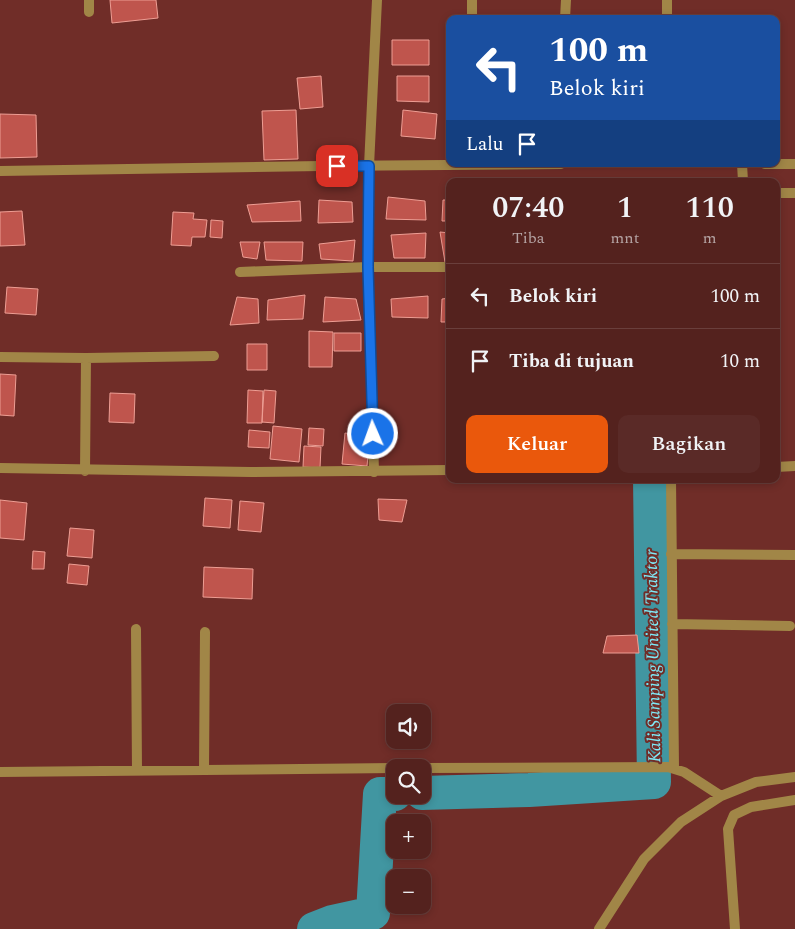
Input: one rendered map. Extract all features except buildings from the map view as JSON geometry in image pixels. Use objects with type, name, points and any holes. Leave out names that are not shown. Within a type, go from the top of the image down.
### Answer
[{"type":"street","points":[[90,0],[90,12]]},
{"type":"street","points":[[374,472],[368,267],[369,166],[377,0]]},
{"type":"street","points":[[472,0],[472,15]]},
{"type":"street","points":[[566,0],[566,15]]},
{"type":"street","points":[[667,0],[667,15]]},
{"type":"street","points":[[0,171],[446,164]]},
{"type":"street","points":[[780,164],[795,164]]},
{"type":"street","points":[[780,193],[795,193]]},
{"type":"street","points":[[240,272],[368,267],[446,267]]},
{"type":"street","points":[[0,357],[214,356]]},
{"type":"street","points":[[85,470],[86,358]]},
{"type":"street","points":[[780,467],[795,466]]},
{"type":"street","points":[[0,468],[374,472],[446,470]]},
{"type":"street","points":[[671,483],[671,768]]},
{"type":"street","points":[[671,554],[795,555]]},
{"type":"street","points":[[672,624],[790,626]]},
{"type":"street","points":[[136,629],[137,771]]},
{"type":"street","points":[[204,770],[205,632]]},
{"type":"street","points":[[0,772],[386,768]]},
{"type":"street","points":[[431,768],[671,768],[684,772],[721,796]]},
{"type":"street","points":[[599,929],[644,859],[681,822],[721,796],[756,782],[795,777]]},
{"type":"street","points":[[735,929],[728,829],[734,815],[751,807],[795,800]]},
{"type":"waterway","name":"Kali Samping United Traktor","points":[[431,793],[529,790],[654,782],[650,483]]},
{"type":"waterway","name":"Kali Samping United Traktor","points":[[314,929],[332,922],[373,913],[380,794],[386,794]]},
{"type":"route","points":[[337,166],[369,166],[368,267],[373,434]]}]
